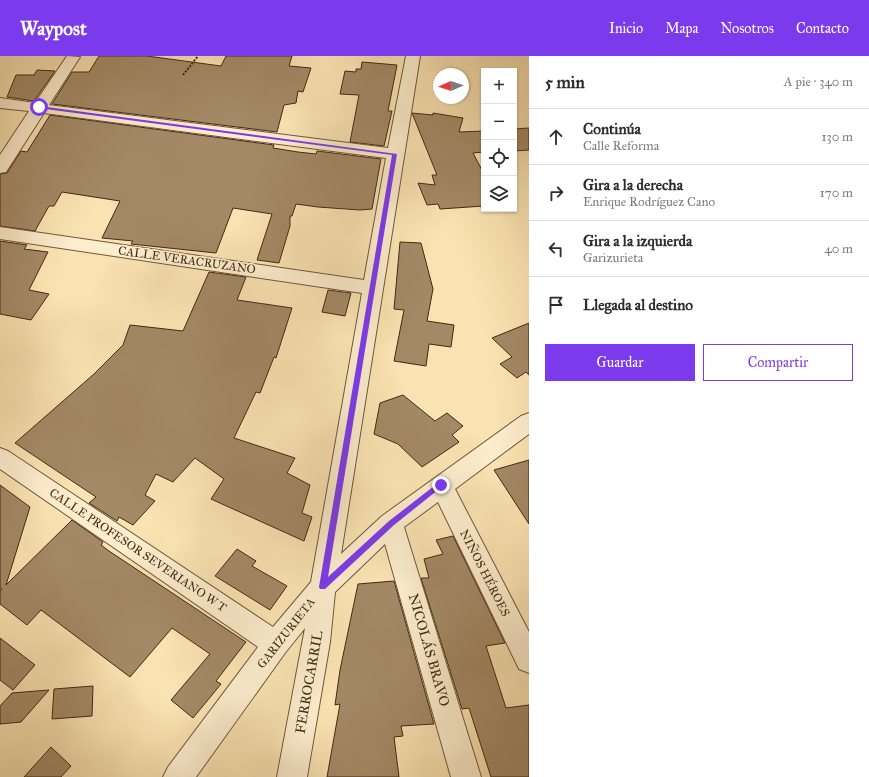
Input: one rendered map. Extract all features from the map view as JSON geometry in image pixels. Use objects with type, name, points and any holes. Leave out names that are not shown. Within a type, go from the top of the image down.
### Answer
[{"type":"street","name":"FERROCARRIL","points":[[292,777],[317,642],[323,587],[395,154],[413,56]]},
{"type":"street","points":[[0,168],[73,57]]},
{"type":"street","points":[[0,103],[395,154]]},
{"type":"street","name":"CALLE VERACRUZANO","points":[[0,233],[373,288]]},
{"type":"street","name":"GARIZURIETA","points":[[178,777],[276,644],[323,587],[391,523],[529,422]]},
{"type":"street","name":"CALLE PROFESOR SEVERIANO W T","points":[[0,457],[276,644]]},
{"type":"street","name":"NIÑOS HÉROES","points":[[441,485],[529,660]]},
{"type":"street","name":"NICOLÁS BRAVO","points":[[391,523],[466,777]]},
{"type":"path","points":[[183,74],[198,56]]},
{"type":"building","points":[[99,56],[147,56],[221,66],[226,56],[292,56],[289,66],[311,68],[303,92],[298,91],[296,103],[284,105],[277,132],[52,104],[72,72],[89,72]]},
{"type":"building","points":[[362,62],[397,65],[388,111],[392,111],[384,146],[350,142],[359,95],[340,94],[345,71],[356,72],[356,69],[361,69]]},
{"type":"building","points":[[37,70],[55,71],[34,101],[7,97],[16,75],[34,75]]},
{"type":"building","points":[[412,113],[433,115],[433,113],[463,118],[459,132],[481,131],[481,152],[473,153],[481,168],[481,206],[440,209],[438,204],[427,205],[418,183],[435,185],[432,175],[437,175]]},
{"type":"building","points":[[50,115],[274,145],[273,148],[298,152],[316,154],[317,151],[381,159],[372,209],[360,210],[296,204],[292,216],[290,216],[290,226],[279,263],[257,260],[272,214],[233,208],[216,253],[131,244],[133,241],[102,238],[120,201],[62,192],[54,206],[49,206],[35,231],[0,226],[0,174],[7,173],[21,151],[27,152]]},
{"type":"building","points":[[529,128],[529,150],[517,151],[517,129]]},
{"type":"building","points":[[0,241],[27,245],[24,249],[48,252],[29,290],[49,294],[31,320],[0,314]]},
{"type":"building","points":[[400,242],[421,243],[433,289],[427,321],[454,325],[451,347],[429,344],[426,366],[394,361],[404,310],[394,309]]},
{"type":"building","points":[[209,272],[246,277],[237,300],[292,308],[276,358],[274,357],[260,393],[256,392],[234,438],[295,458],[287,473],[310,485],[302,513],[312,517],[304,541],[211,499],[224,479],[195,458],[173,482],[156,474],[145,495],[155,501],[133,525],[119,517],[117,521],[89,503],[96,497],[15,443],[94,374],[123,345],[130,325],[183,331]]},
{"type":"building","points":[[328,290],[351,293],[345,316],[322,312]]},
{"type":"building","points":[[529,323],[529,375],[526,372],[517,378],[500,364],[512,357],[492,338]]},
{"type":"building","points":[[403,395],[435,421],[447,413],[463,426],[452,435],[459,442],[422,467],[398,444],[374,434],[380,403]]},
{"type":"building","points":[[529,460],[529,524],[494,470]]},
{"type":"building","points":[[0,485],[30,507],[6,585],[72,520],[103,542],[101,545],[109,551],[246,642],[216,681],[221,684],[193,718],[171,700],[210,654],[172,628],[130,677],[41,610],[27,625],[0,604],[0,591],[2,589],[0,589]]},
{"type":"building","points":[[453,536],[505,643],[486,646],[506,708],[529,705],[529,777],[491,777],[469,708],[462,709],[421,578],[429,578],[424,559],[443,554],[436,540]]},
{"type":"building","points":[[237,549],[256,561],[252,566],[287,586],[270,610],[215,576]]},
{"type":"building","points":[[394,581],[434,724],[401,726],[403,736],[394,737],[399,777],[327,777],[340,704],[335,705],[340,670],[358,584]]},
{"type":"building","points":[[0,638],[35,665],[13,690],[0,680]]},
{"type":"building","points":[[93,686],[92,716],[52,719],[54,689]]},
{"type":"building","points":[[49,690],[21,722],[0,724],[0,706],[12,693]]},
{"type":"building","points":[[51,747],[71,766],[61,777],[24,777]]},
{"type":"route","points":[[39,107],[395,154],[323,587],[391,523],[441,485]]}]
